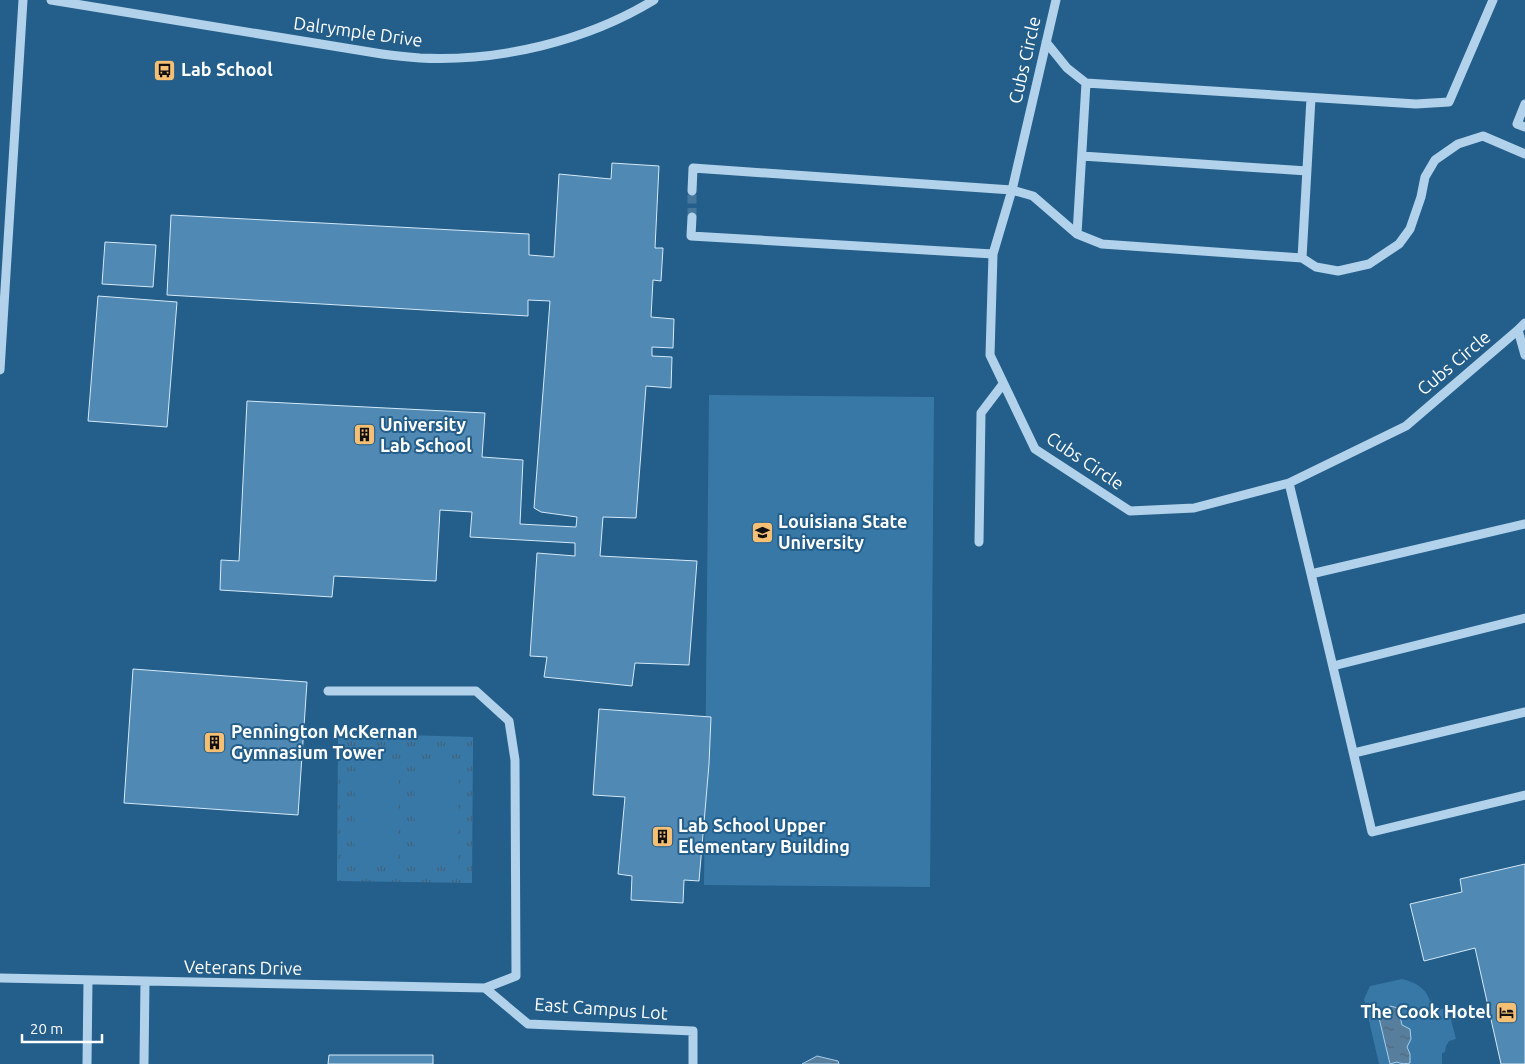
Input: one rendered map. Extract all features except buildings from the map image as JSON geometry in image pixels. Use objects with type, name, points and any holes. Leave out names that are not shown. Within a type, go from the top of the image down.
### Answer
[{"type":"street","points":[[0,370],[24,0]]},
{"type":"street","name":"Dalrymple Drive","points":[[51,0],[382,54],[420,58],[466,57],[528,49],[607,25],[654,0]]},
{"type":"street","name":"Cubs Circle","points":[[1056,0],[1012,190],[993,254],[990,355],[1034,449],[1130,511],[1194,508],[1289,483],[1406,426],[1525,323]]},
{"type":"street","points":[[1046,42],[1067,68],[1086,83],[1416,104],[1449,102],[1493,0]]},
{"type":"street","points":[[1077,234],[1086,83]]},
{"type":"street","points":[[1302,258],[1311,98]]},
{"type":"street","points":[[1525,104],[1517,124],[1525,127]]},
{"type":"street","points":[[692,191],[693,168],[1012,190],[1034,196],[1077,234],[1102,244],[1302,258],[1316,267],[1338,271],[1369,264],[1399,244],[1410,229],[1421,196],[1424,177],[1435,160],[1458,144],[1483,136],[1525,154]]},
{"type":"street","points":[[1082,156],[1307,171]]},
{"type":"street","points":[[692,217],[691,236],[993,254]]},
{"type":"street","points":[[1518,330],[1525,355]]},
{"type":"street","points":[[979,542],[981,413],[1003,384]]},
{"type":"street","points":[[1289,483],[1372,832],[1525,795]]},
{"type":"street","points":[[1311,574],[1525,524]]},
{"type":"street","points":[[1333,666],[1525,618]]},
{"type":"street","points":[[328,691],[476,691],[509,721],[515,760],[516,976],[485,988]]},
{"type":"street","points":[[1354,753],[1525,712]]},
{"type":"street","name":"Veterans Drive","points":[[0,978],[485,988]]},
{"type":"street","points":[[87,1064],[88,980]]},
{"type":"street","points":[[144,1064],[146,981]]},
{"type":"street","name":"East Campus Lot","points":[[485,988],[528,1024],[693,1031],[693,1064]]},
{"type":"green space","points":[[709,395],[934,397],[930,887],[704,885]]},
{"type":"green space","points":[[338,733],[473,737],[472,883],[337,881]]},
{"type":"green space","points":[[355,764],[399,765],[398,860],[354,860]]},
{"type":"green space","points":[[415,764],[459,765],[458,860],[414,860]]},
{"type":"green space","points":[[1402,979],[1419,986],[1426,992],[1430,1001],[1433,1001],[1436,1007],[1440,1009],[1448,1008],[1456,1039],[1449,1041],[1445,1052],[1442,1053],[1442,1064],[1379,1064],[1364,999],[1370,986]]},
{"type":"water","points":[[1390,1006],[1398,1008],[1402,1025],[1410,1029],[1411,1039],[1407,1047],[1410,1054],[1410,1063],[1397,1062],[1390,1064],[1379,1018],[1386,1016],[1385,1010]]},
{"type":"water","points":[[817,1056],[838,1061],[839,1064],[802,1064]]},
{"type":"tunnel","points":[[692,191],[692,217]]},
{"type":"place","name":"Lab School","points":[[165,70]]},
{"type":"place","name":"University Lab School","points":[[364,435]]},
{"type":"place","name":"Louisiana State University","points":[[762,532]]},
{"type":"place","name":"Pennington McKernan Gymnasium Tower","points":[[215,742]]},
{"type":"place","name":"Lab School Upper Elementary Building","points":[[662,836]]},
{"type":"place","name":"The Cook Hotel","points":[[1507,1012]]}]
